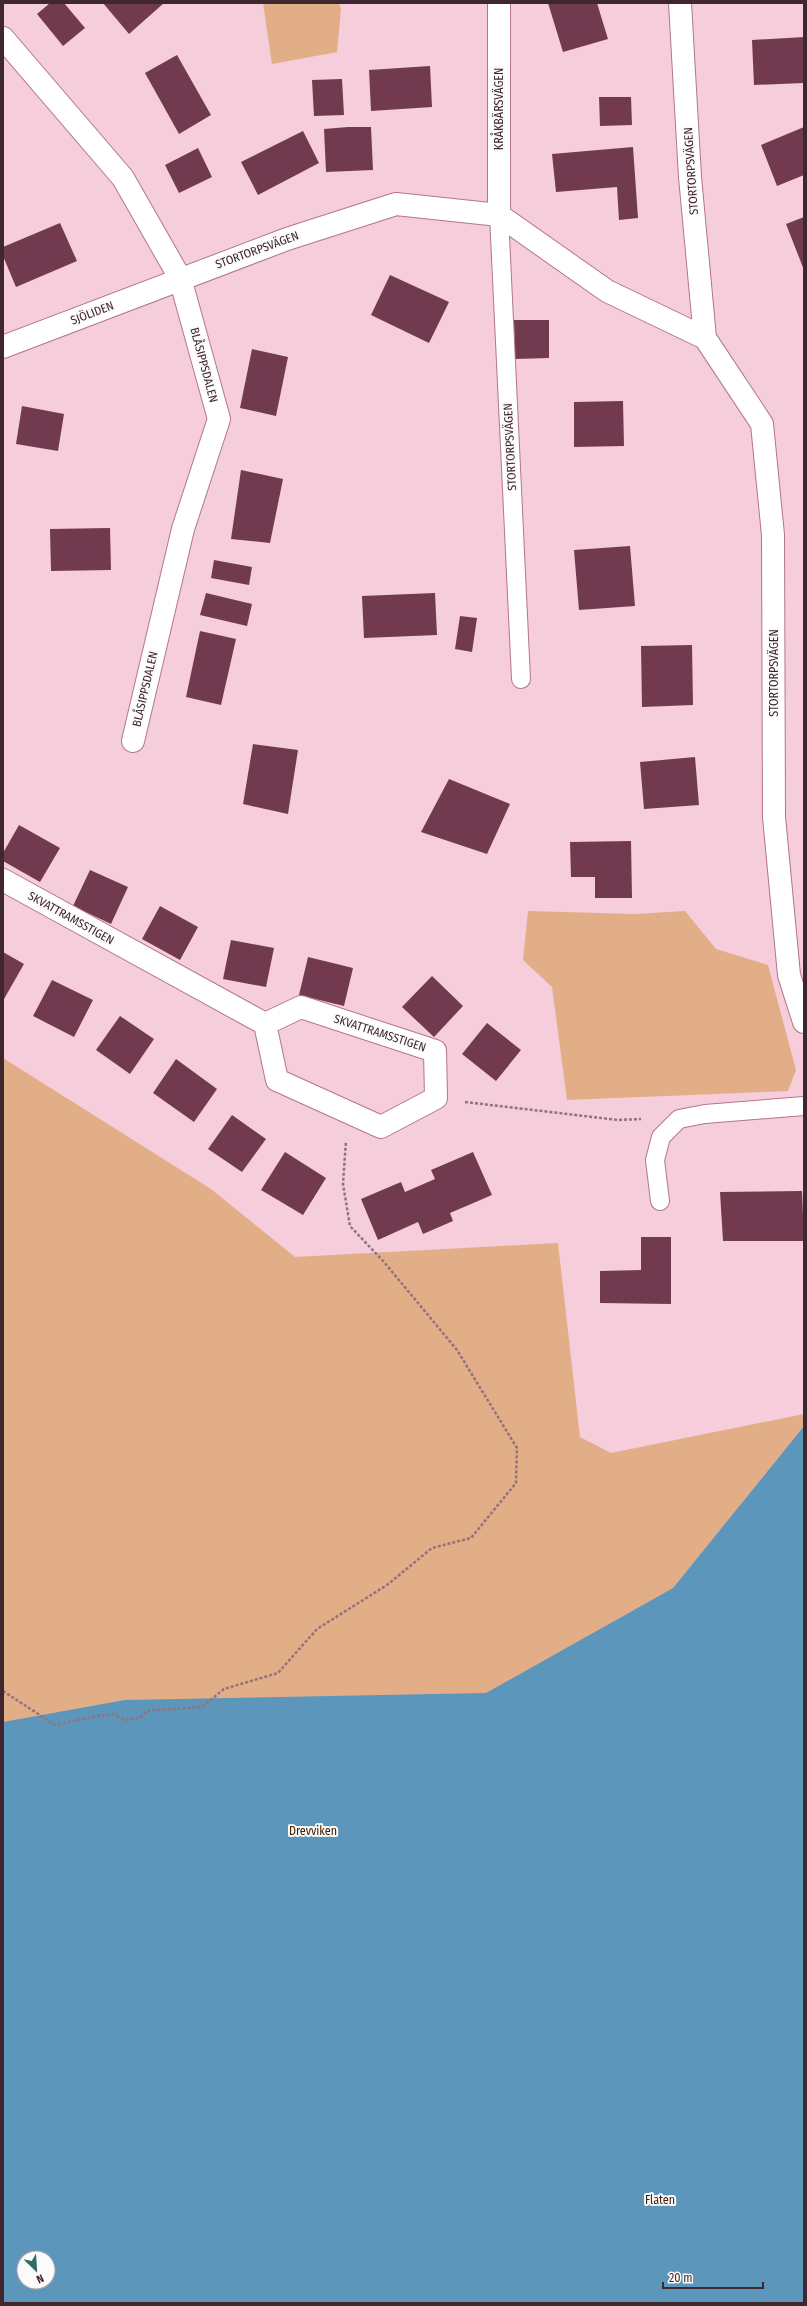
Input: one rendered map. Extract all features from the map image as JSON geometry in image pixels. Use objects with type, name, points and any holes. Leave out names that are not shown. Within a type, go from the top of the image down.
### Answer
[{"type":"street","name":"KRÅKBÄRSVÄGEN","points":[[499,3],[499,215]]},
{"type":"street","name":"STORTORPSVÄGEN","points":[[680,3],[690,177],[705,338],[762,424],[773,535],[774,817],[789,974],[804,1022]]},
{"type":"street","name":"BLÅSIPPSDALEN","points":[[3,38],[123,178],[180,278],[219,419],[183,529],[133,741]]},
{"type":"street","name":"STORTORPSVÄGEN","points":[[180,278],[287,239],[396,204],[499,215],[607,291],[705,338]]},
{"type":"street","name":"SJÖLIDEN","points":[[3,347],[180,278]]},
{"type":"street","name":"SKVATTRAMSSTIGEN","points":[[3,880],[265,1024],[302,1007],[435,1051],[436,1098]]},
{"type":"street","points":[[265,1024],[277,1080],[381,1127],[436,1098]]},
{"type":"lane","name":"STORTORPSVÄGEN","points":[[499,215],[521,679]]},
{"type":"lane","points":[[660,1201],[655,1160],[661,1137],[679,1119],[705,1114],[804,1106]]},
{"type":"path","points":[[436,1098],[618,1120]]},
{"type":"path","points":[[3,1691],[55,1725],[113,1714],[125,1720],[139,1718],[146,1711],[202,1707],[224,1689],[278,1673],[317,1629],[387,1585],[432,1548],[471,1538],[516,1483],[517,1448],[456,1350],[384,1262],[350,1226],[342,1184],[346,1138],[351,1114]]},
{"type":"green space","points":[[263,3],[339,3],[341,9],[337,52],[272,64]]},
{"type":"green space","points":[[528,911],[634,914],[685,911],[716,949],[768,965],[796,1070],[788,1091],[567,1100],[552,987],[523,960]]},
{"type":"green space","name":"Drevviken","points":[[3,1058],[211,1189],[295,1257],[558,1243],[580,1437],[611,1453],[804,1414],[804,1426],[673,1588],[602,1628],[804,2303],[3,2303]]},
{"type":"water","name":"Drevviken","points":[[804,1426],[804,2303],[3,2303],[3,1722],[125,1700],[486,1693],[673,1588]]},
{"type":"building","points":[[50,3],[64,3],[85,28],[63,46],[37,14]]},
{"type":"building","points":[[103,3],[164,3],[129,34]]},
{"type":"building","points":[[548,3],[597,3],[608,39],[563,52]]},
{"type":"building","points":[[804,37],[804,83],[754,85],[752,40]]},
{"type":"building","points":[[177,55],[211,115],[179,134],[145,73]]},
{"type":"building","points":[[430,66],[432,107],[371,111],[369,70]]},
{"type":"building","points":[[342,79],[344,115],[314,116],[312,80]]},
{"type":"building","points":[[599,97],[631,97],[632,125],[600,126]]},
{"type":"building","points":[[371,127],[373,170],[326,172],[324,129]]},
{"type":"building","points":[[804,127],[804,175],[777,186],[761,145]]},
{"type":"building","points":[[303,131],[319,163],[258,195],[241,162]]},
{"type":"building","points":[[633,147],[638,218],[619,220],[617,187],[556,192],[552,154]]},
{"type":"building","points":[[198,148],[212,177],[179,193],[165,165]]},
{"type":"building","points":[[804,217],[804,270],[786,224]]},
{"type":"building","points":[[60,223],[77,261],[16,287],[3,256],[3,247]]},
{"type":"building","points":[[390,275],[449,302],[429,343],[371,315]]},
{"type":"building","points":[[514,320],[549,320],[549,358],[515,359]]},
{"type":"building","points":[[252,349],[288,357],[276,416],[240,408]]},
{"type":"building","points":[[623,401],[624,446],[574,447],[574,402]]},
{"type":"building","points":[[22,406],[64,414],[58,451],[16,444]]},
{"type":"building","points":[[241,470],[283,479],[270,543],[231,539]]},
{"type":"building","points":[[110,528],[111,570],[51,571],[50,529]]},
{"type":"building","points":[[630,546],[635,606],[579,610],[574,550]]},
{"type":"building","points":[[214,560],[252,567],[249,585],[211,578]]},
{"type":"building","points":[[206,593],[252,604],[247,626],[200,615]]},
{"type":"building","points":[[435,593],[437,635],[364,638],[362,596]]},
{"type":"building","points":[[460,616],[477,618],[472,652],[455,649]]},
{"type":"building","points":[[200,631],[236,639],[221,705],[186,697]]},
{"type":"building","points":[[692,645],[693,705],[642,707],[641,646]]},
{"type":"building","points":[[253,744],[298,750],[288,814],[243,804]]},
{"type":"building","points":[[695,757],[699,805],[644,809],[640,762]]},
{"type":"building","points":[[449,779],[510,804],[487,854],[421,832]]},
{"type":"building","points":[[19,825],[60,848],[40,882],[3,861],[3,853]]},
{"type":"building","points":[[631,841],[632,898],[595,898],[595,877],[571,877],[570,842]]},
{"type":"building","points":[[90,870],[128,887],[111,924],[73,906]]},
{"type":"building","points":[[160,906],[198,927],[180,960],[142,939]]},
{"type":"building","points":[[231,940],[274,948],[266,987],[223,979]]},
{"type":"building","points":[[3,952],[24,964],[4,999],[3,999]]},
{"type":"building","points":[[308,957],[353,968],[344,1006],[299,995]]},
{"type":"building","points":[[432,976],[463,1006],[434,1037],[402,1007]]},
{"type":"building","points":[[52,980],[93,1000],[74,1037],[33,1016]]},
{"type":"building","points":[[120,1016],[154,1039],[130,1074],[96,1050]]},
{"type":"building","points":[[487,1023],[521,1050],[496,1081],[462,1054]]},
{"type":"building","points":[[176,1059],[217,1089],[194,1122],[153,1093]]},
{"type":"building","points":[[232,1115],[266,1139],[242,1172],[208,1149]]},
{"type":"building","points":[[285,1152],[326,1178],[303,1215],[261,1190]]},
{"type":"building","points":[[473,1152],[492,1195],[450,1213],[453,1221],[423,1234],[418,1222],[378,1240],[361,1199],[401,1182],[405,1192],[435,1179],[431,1170]]},
{"type":"building","points":[[802,1191],[804,1241],[723,1241],[720,1192]]},
{"type":"building","points":[[641,1237],[671,1237],[671,1304],[600,1303],[600,1271],[641,1270]]},
{"type":"park label","name":"Flaten","points":[[660,2200]]}]
